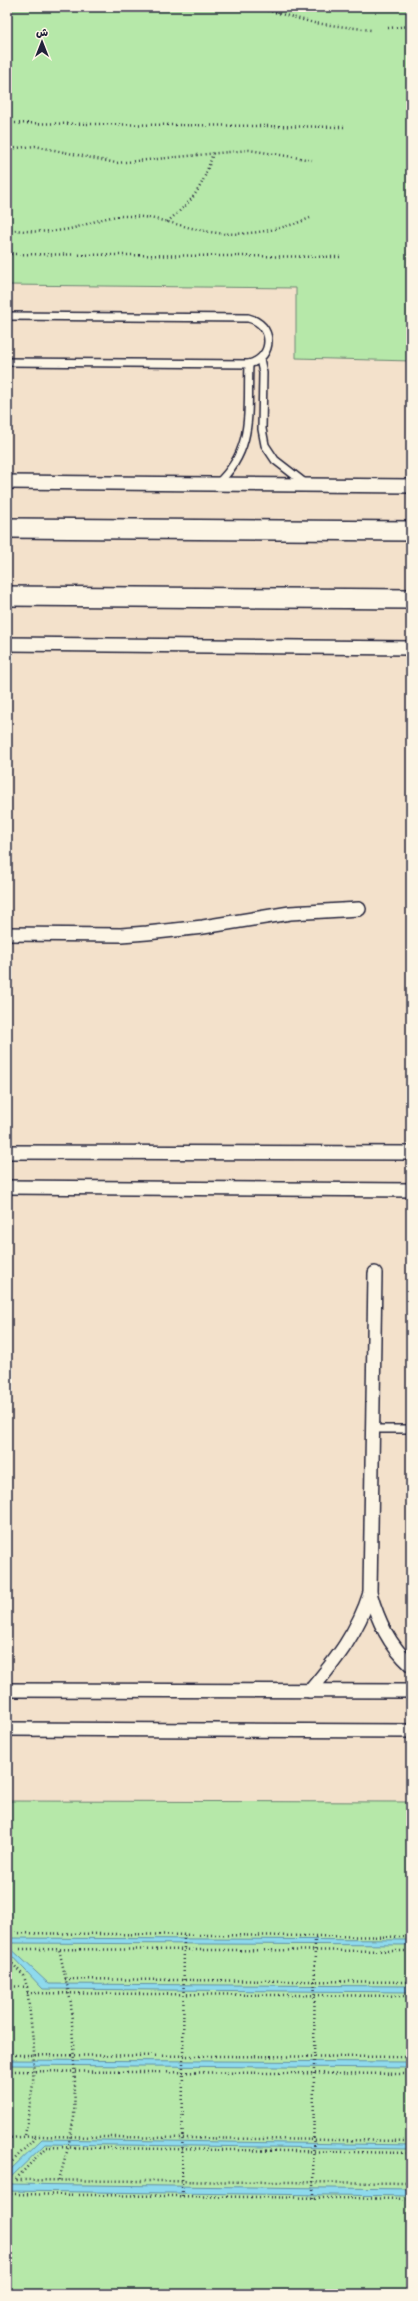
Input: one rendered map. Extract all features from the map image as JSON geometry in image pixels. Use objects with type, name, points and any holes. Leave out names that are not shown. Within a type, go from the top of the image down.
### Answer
[{"type":"main road","points":[[7,528],[411,531]]},
{"type":"main road","points":[[7,596],[411,599]]},
{"type":"street","points":[[7,482],[411,486]]},
{"type":"street","points":[[7,644],[411,648]]},
{"type":"street","points":[[7,934],[140,934],[203,927],[290,913],[359,909]]},
{"type":"street","points":[[7,1152],[411,1153]]},
{"type":"street","points":[[7,1186],[411,1190]]},
{"type":"street","points":[[310,1691],[349,1641],[358,1626],[370,1593],[374,1273]]},
{"type":"street","points":[[370,1593],[382,1628],[396,1649],[411,1665]]},
{"type":"street","points":[[7,1690],[411,1691]]},
{"type":"street","points":[[7,1729],[411,1731]]},
{"type":"lane","points":[[7,316],[248,318],[259,322],[267,332],[268,343],[264,354],[260,359],[249,364],[7,362]]},
{"type":"lane","points":[[260,359],[263,369],[262,429],[265,445],[275,460],[307,485]]},
{"type":"lane","points":[[217,485],[233,468],[244,447],[249,364]]},
{"type":"lane","points":[[372,1428],[411,1429]]},
{"type":"path","points":[[256,7],[314,23],[371,30]]},
{"type":"path","points":[[388,28],[411,26]]},
{"type":"path","points":[[7,123],[344,127]]},
{"type":"path","points":[[7,149],[35,146],[116,163],[249,150],[312,160]]},
{"type":"path","points":[[167,222],[191,202],[205,176],[213,153]]},
{"type":"path","points":[[7,229],[41,231],[73,228],[103,218],[127,216],[230,234],[267,230],[297,224],[310,218]]},
{"type":"path","points":[[7,254],[342,257]]},
{"type":"path","points":[[7,1933],[411,1937]]},
{"type":"path","points":[[182,2196],[184,1934]]},
{"type":"path","points":[[313,2198],[315,1936]]},
{"type":"path","points":[[20,1949],[411,1951]]},
{"type":"path","points":[[59,1949],[71,2003],[75,2072],[74,2117],[68,2148],[59,2180]]},
{"type":"path","points":[[7,1958],[24,1976],[27,1987],[34,2055],[30,2114],[25,2136]]},
{"type":"path","points":[[65,1979],[411,1982]]},
{"type":"path","points":[[7,1986],[27,1987]]},
{"type":"path","points":[[27,1993],[411,1996]]},
{"type":"path","points":[[7,2055],[411,2057]]},
{"type":"path","points":[[7,2071],[411,2074]]},
{"type":"path","points":[[7,2167],[36,2136]]},
{"type":"path","points":[[7,2138],[36,2136],[411,2141]]},
{"type":"path","points":[[411,2152],[46,2147],[15,2180],[411,2184]]},
{"type":"path","points":[[7,2194],[411,2199]]},
{"type":"green space","points":[[7,7],[411,7],[411,361],[296,358],[296,288],[7,285]]},
{"type":"green space","points":[[7,1801],[411,1802],[411,2294],[7,2294]]},
{"type":"water","points":[[7,1938],[411,1940],[411,1945],[7,1943]]},
{"type":"water","points":[[7,1945],[49,1984],[411,1986],[411,1992],[43,1989],[7,1951]]},
{"type":"water","points":[[7,2060],[411,2062],[411,2068],[7,2065]]},
{"type":"water","points":[[42,2139],[411,2145],[411,2149],[45,2144],[7,2181],[7,2173]]},
{"type":"water","points":[[7,2184],[411,2189],[411,2196],[7,2191]]}]
